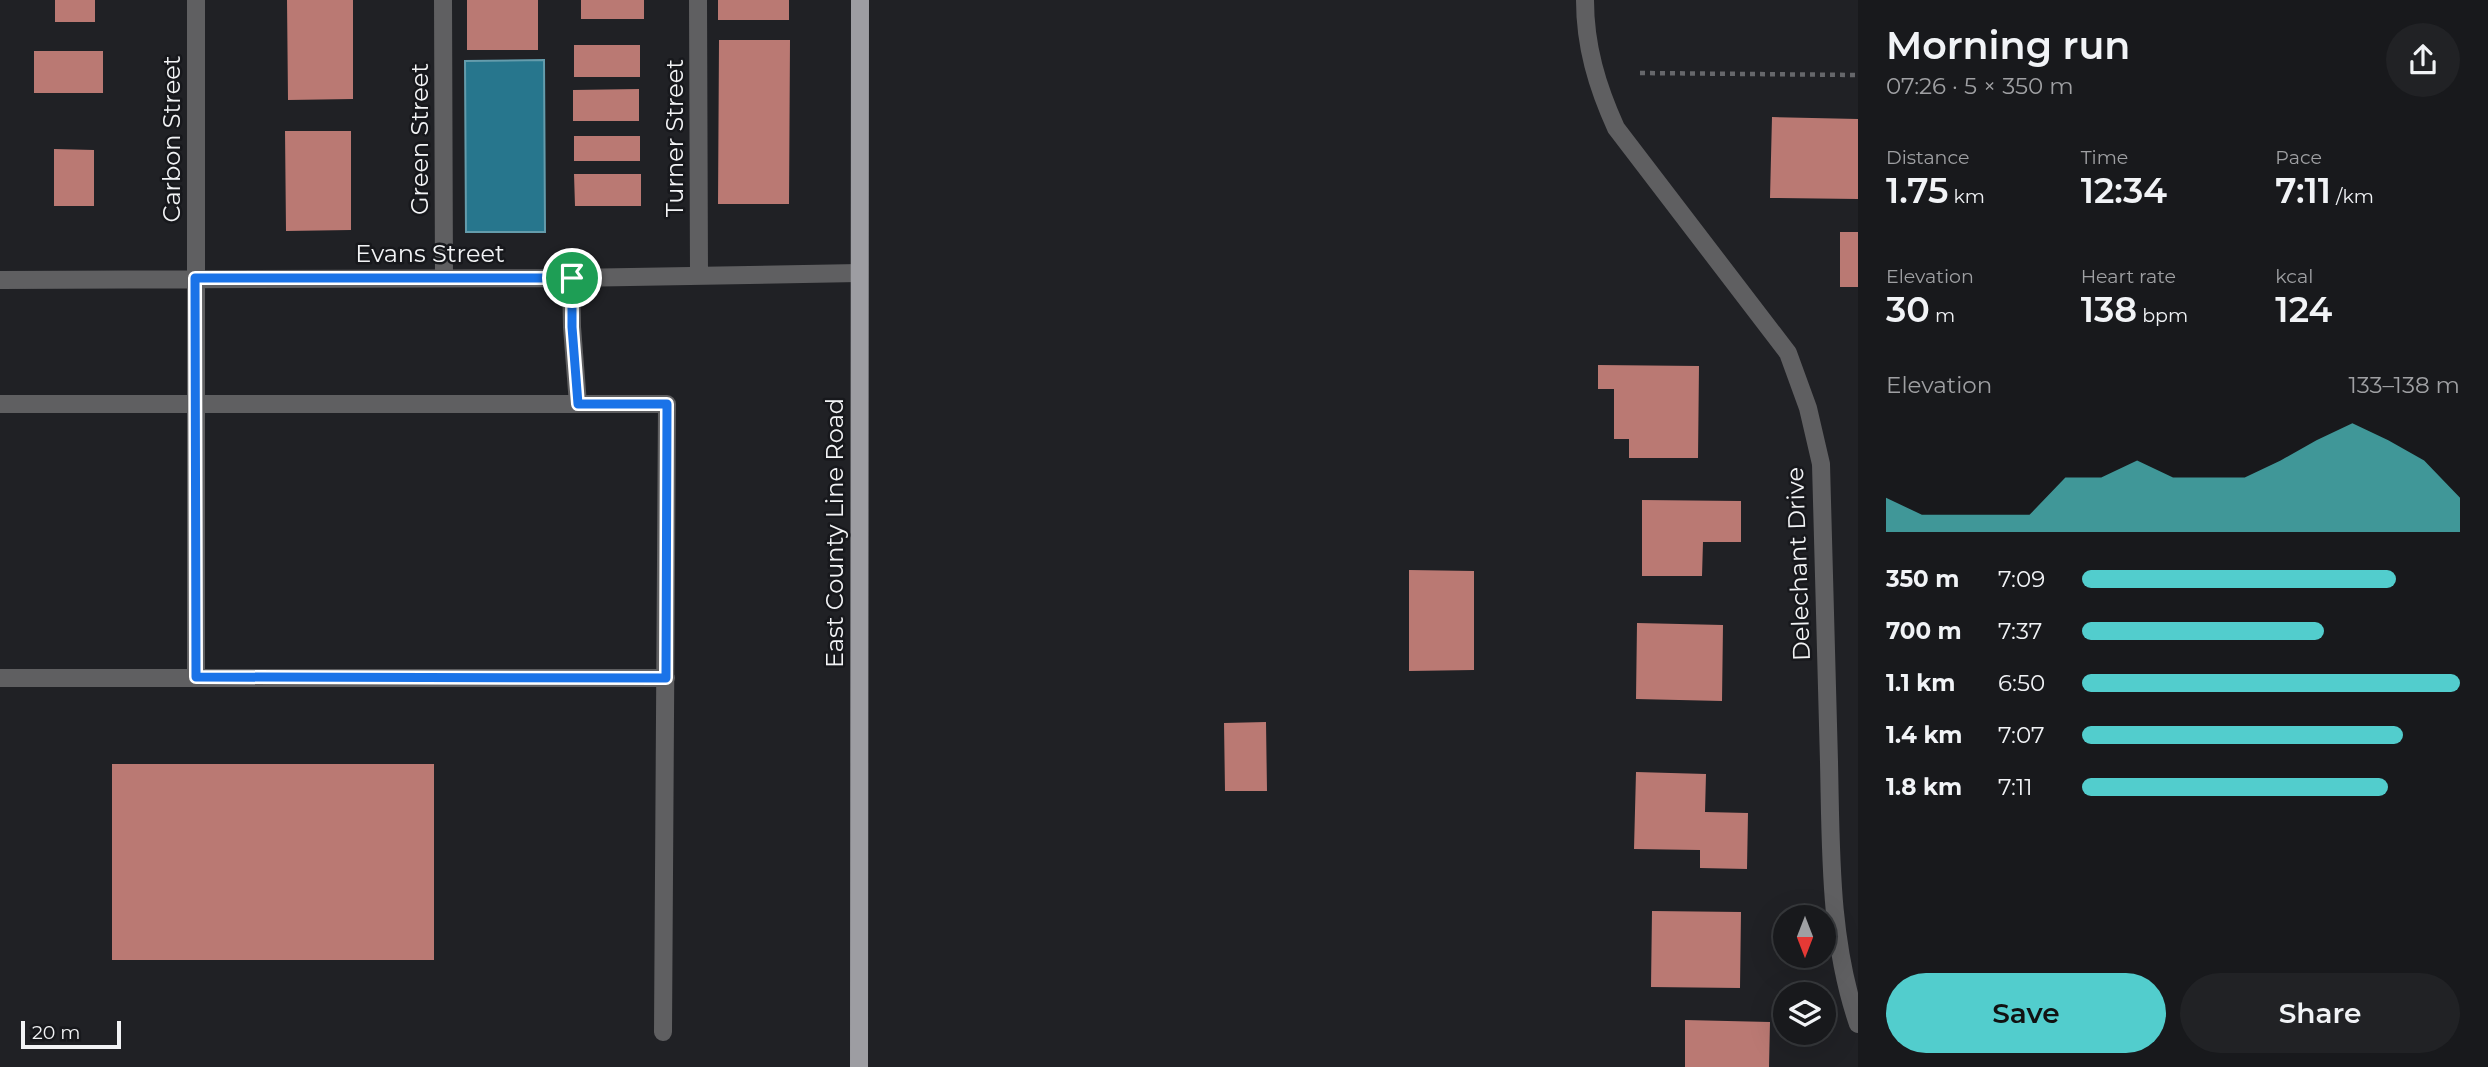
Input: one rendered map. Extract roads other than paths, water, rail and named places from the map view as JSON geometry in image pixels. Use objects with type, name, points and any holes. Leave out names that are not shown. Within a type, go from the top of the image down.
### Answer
[{"type":"main road","name":"East County Line Road","points":[[859,1067],[860,0]]},
{"type":"street","name":"Carbon Street","points":[[195,0],[196,677]]},
{"type":"street","name":"Green Street","points":[[443,0],[444,278]]},
{"type":"street","name":"Turner Street","points":[[698,0],[699,276]]},
{"type":"street","name":"Delechant Drive","points":[[1585,0],[1591,65],[1616,128],[1788,354],[1808,408],[1821,464],[1832,873],[1838,944],[1847,993],[1858,1024]]},
{"type":"street","name":"Evans Street","points":[[0,280],[572,278],[859,273]]},
{"type":"street","points":[[572,278],[572,327],[578,404]]},
{"type":"street","points":[[0,404],[667,404],[663,1032]]},
{"type":"street","points":[[0,678],[666,678]]},
{"type":"water","points":[[544,60],[545,232],[466,232],[465,61]]}]
